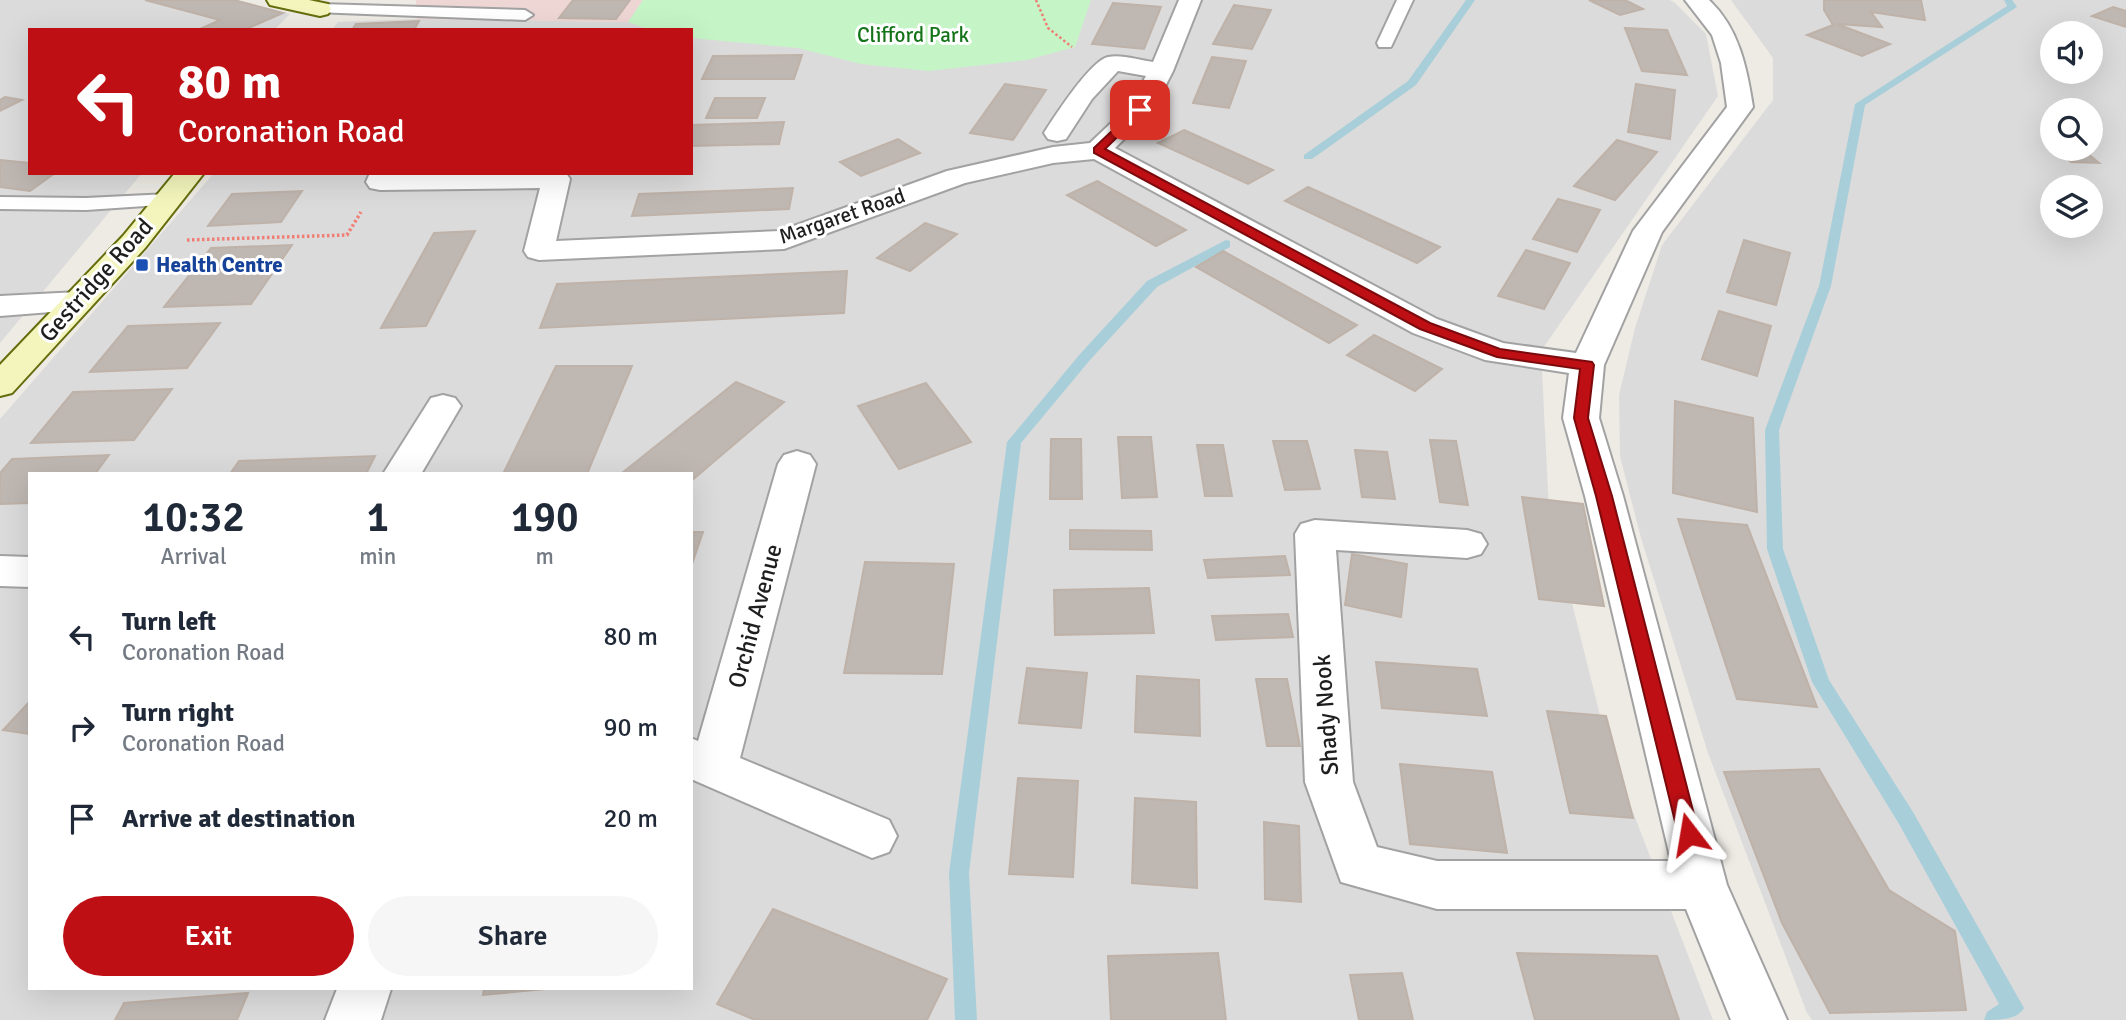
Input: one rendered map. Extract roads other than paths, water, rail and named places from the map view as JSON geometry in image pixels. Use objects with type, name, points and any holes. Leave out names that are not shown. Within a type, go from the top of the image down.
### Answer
[{"type":"main road","points":[[278,0],[325,5]]},
{"type":"main road","points":[[308,28],[325,5]]},
{"type":"main road","name":"Gestridge Road","points":[[0,385],[134,242],[188,175]]},
{"type":"street","points":[[1190,0],[1161,71],[1140,110],[1098,150],[1425,326],[1497,353],[1587,365]]},
{"type":"street","points":[[1696,0],[1707,10],[1725,39],[1735,65],[1740,107],[1647,231],[1587,365],[1581,418],[1604,496],[1702,886],[1759,1020]]},
{"type":"street","points":[[1057,132],[1082,95],[1112,63],[1161,71]]},
{"type":"street","name":"Margaret Road","points":[[382,178],[556,180],[539,251],[784,240],[957,177],[1052,155],[1098,150]]},
{"type":"street","points":[[0,306],[78,302]]},
{"type":"street","points":[[403,472],[443,406]]},
{"type":"street","name":"Orchid Avenue","points":[[797,464],[703,763],[872,836]]},
{"type":"street","name":"Shady Nook","points":[[1467,544],[1315,534],[1329,782],[1359,866],[1437,886],[1702,886]]},
{"type":"street","points":[[0,571],[28,572]]},
{"type":"street","points":[[353,1020],[363,990]]},
{"type":"lane","points":[[1385,43],[1405,0]]},
{"type":"lane","points":[[325,5],[526,15]]},
{"type":"lane","points":[[0,203],[86,204],[168,200]]},
{"type":"waterway","points":[[1308,157],[1412,83],[1471,0]]},
{"type":"waterway","points":[[1995,1020],[2013,1008],[1906,818],[1821,682],[1775,549],[1772,430],[1825,286],[1860,104],[2012,7],[2008,0]]},
{"type":"waterway","points":[[966,1020],[959,873],[1014,442],[1085,357],[1152,284],[1226,244]]},
{"type":"place","name":"Health Centre","points":[[142,265]]},
{"type":"park label","name":"Clifford Park","points":[[913,35]]}]
